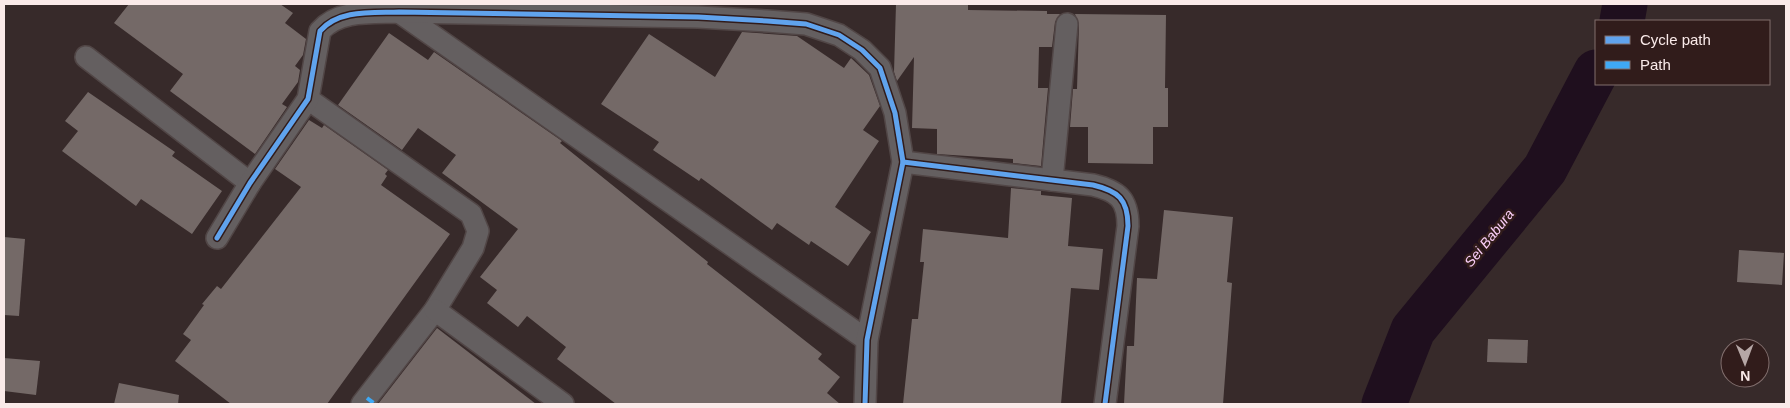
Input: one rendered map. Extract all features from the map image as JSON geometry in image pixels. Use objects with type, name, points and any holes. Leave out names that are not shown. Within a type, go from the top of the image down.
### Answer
[{"type":"street","points":[[399,12],[867,340]]},
{"type":"street","points":[[217,238],[250,184],[308,99],[320,31],[333,20],[356,14],[399,12],[698,17],[806,24],[839,35],[862,50],[880,68],[895,113],[904,162],[867,340],[865,404]]},
{"type":"street","points":[[1052,180],[1067,24]]},
{"type":"street","points":[[86,56],[250,184]]},
{"type":"street","points":[[308,99],[471,214],[478,231],[477,241],[435,310],[368,402]]},
{"type":"street","points":[[904,162],[1110,189],[1122,200],[1128,210],[1128,226],[1105,404]]},
{"type":"street","points":[[435,310],[563,404]]},
{"type":"building","points":[[129,4],[280,4],[293,13],[285,23],[306,39],[303,55],[295,66],[300,70],[298,82],[282,104],[287,107],[255,154],[170,91],[183,74],[114,23]]},
{"type":"building","points":[[896,4],[968,4],[968,10],[1047,11],[1047,14],[1060,14],[1055,22],[1052,47],[1039,47],[1038,88],[1048,88],[1041,166],[1013,163],[1013,159],[937,154],[937,129],[912,128],[914,57],[897,81],[894,72]]},
{"type":"building","points":[[1075,14],[1166,15],[1165,88],[1168,88],[1168,127],[1153,127],[1153,164],[1088,163],[1088,127],[1070,127],[1073,89],[1077,89],[1079,25]]},
{"type":"building","points":[[742,32],[797,36],[844,68],[851,58],[869,75],[880,106],[863,130],[879,141],[835,207],[871,232],[848,266],[811,241],[809,245],[777,223],[772,230],[701,178],[699,181],[653,150],[659,142],[601,104],[649,34],[715,77]]},
{"type":"building","points":[[389,33],[428,60],[434,52],[562,141],[560,143],[708,262],[707,264],[822,354],[818,359],[840,377],[827,393],[840,404],[616,404],[557,359],[566,347],[527,316],[518,327],[487,303],[497,290],[480,277],[518,229],[442,173],[456,155],[418,128],[402,150],[338,105]]},
{"type":"building","points":[[88,92],[175,152],[172,156],[222,191],[192,234],[141,199],[136,206],[62,151],[78,131],[65,121]]},
{"type":"building","points":[[309,120],[322,128],[324,125],[388,170],[385,174],[387,176],[381,185],[450,234],[327,404],[231,404],[175,361],[191,340],[183,334],[204,305],[202,304],[217,286],[221,289],[301,187],[275,169]]},
{"type":"building","points":[[1011,188],[1041,191],[1041,195],[1072,198],[1068,246],[1103,249],[1099,290],[1071,288],[1061,404],[903,404],[912,319],[918,319],[924,262],[920,262],[923,229],[1008,238]]},
{"type":"building","points":[[1164,210],[1233,217],[1227,282],[1232,283],[1223,404],[1124,404],[1127,346],[1134,346],[1137,278],[1157,279]]},
{"type":"building","points":[[4,237],[25,239],[19,316],[4,315]]},
{"type":"building","points":[[1739,250],[1784,253],[1782,285],[1737,282]]},
{"type":"building","points":[[437,328],[536,404],[378,404]]},
{"type":"building","points":[[1488,339],[1528,340],[1527,363],[1487,362]]},
{"type":"building","points":[[4,358],[40,361],[36,395],[4,391]]},
{"type":"building","points":[[119,383],[179,395],[178,404],[114,404]]},
{"type":"waterway","name":"Sei Babura","points":[[1622,20],[1625,4]]},
{"type":"waterway","name":"Sei Babura","points":[[1384,404],[1413,330],[1545,169],[1595,74]]},
{"type":"marked path","points":[[367,398],[375,404]]},
{"type":"cycle path","points":[[217,238],[250,183],[308,99],[320,31],[337,19],[357,14],[399,12],[698,17],[806,24],[839,35],[862,50],[880,68],[895,113],[903,162],[867,340],[865,404]]},
{"type":"cycle path","points":[[903,162],[1093,185],[1109,190],[1120,198],[1126,209],[1128,226],[1105,404]]}]
